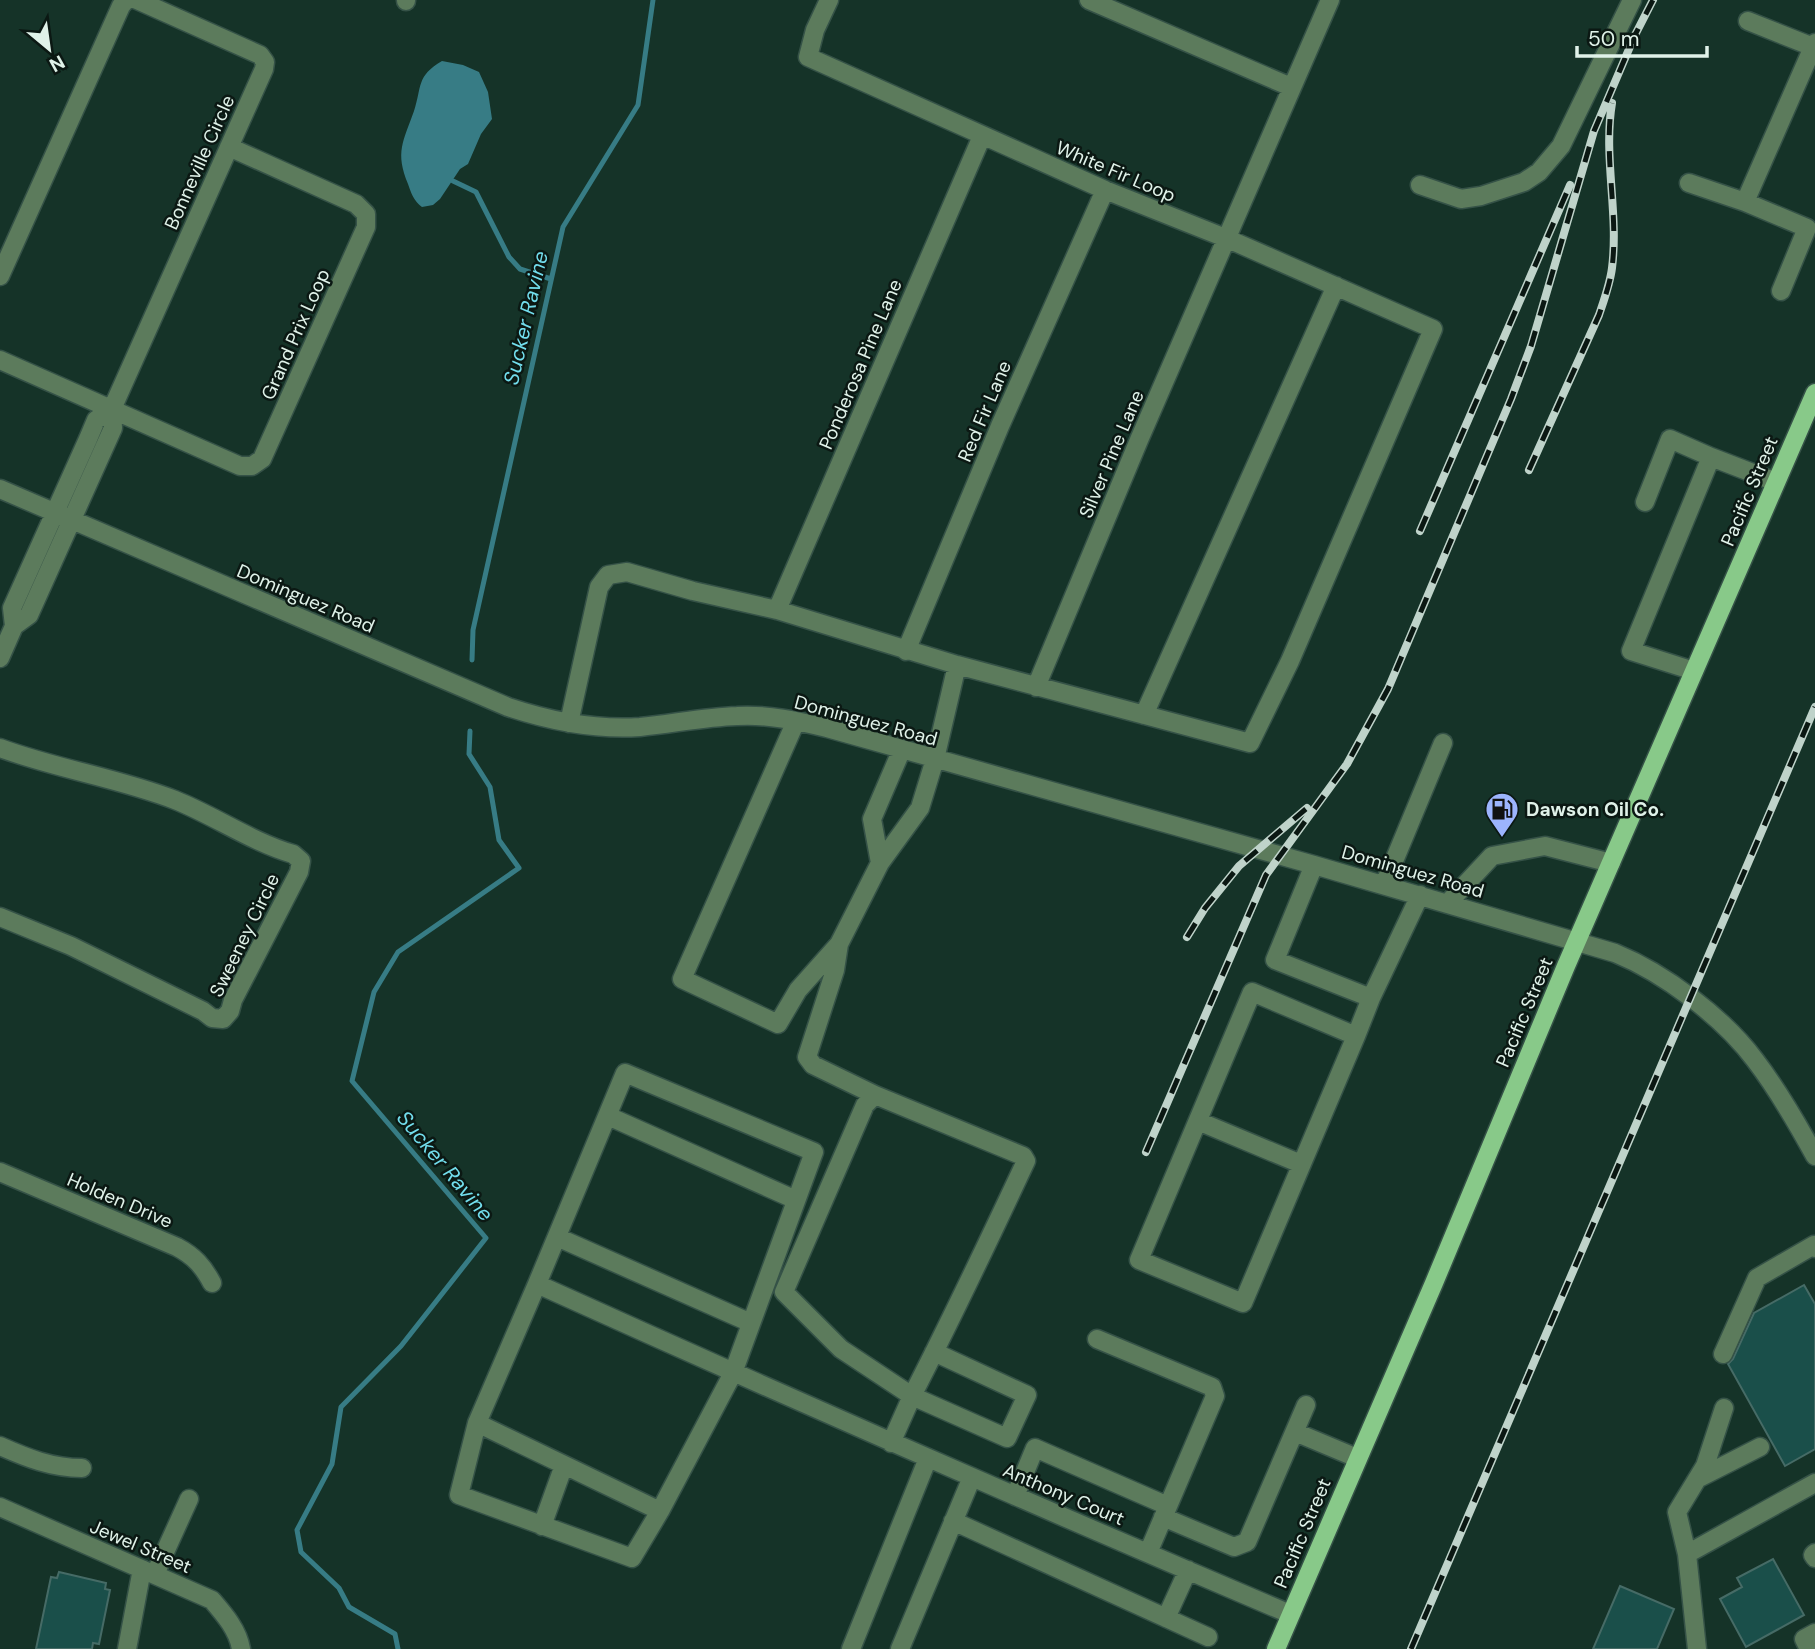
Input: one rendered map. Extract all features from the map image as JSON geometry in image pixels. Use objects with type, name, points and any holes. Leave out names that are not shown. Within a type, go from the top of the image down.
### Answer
[{"type":"main road","name":"Pacific Street","points":[[1276,1649],[1434,1283],[1577,941],[1815,393]]},
{"type":"street","points":[[0,276],[125,0]]},
{"type":"street","name":"Bonneville Circle","points":[[72,520],[113,428],[112,409],[265,62],[260,55],[137,0]]},
{"type":"street","name":"White Fir Loop","points":[[829,0],[815,30],[808,57],[1105,191],[1228,239],[1433,329],[1290,661],[1250,743],[1144,715]]},
{"type":"street","points":[[1089,0],[1291,88]]},
{"type":"street","points":[[1228,239],[1331,0]]},
{"type":"street","points":[[1420,185],[1461,199],[1481,196],[1524,182],[1539,172],[1561,146],[1632,0]]},
{"type":"street","points":[[1745,202],[1814,46],[1748,21]]},
{"type":"street","name":"Ponderosa Pine Lane","points":[[777,610],[982,135]]},
{"type":"street","name":"Grand Prix Loop","points":[[112,409],[240,466],[252,466],[262,459],[366,227],[366,214],[356,204],[229,147]]},
{"type":"street","points":[[1689,183],[1745,202],[1811,230],[1781,291]]},
{"type":"street","name":"Red Fir Lane","points":[[906,651],[1000,426],[1105,191]]},
{"type":"street","name":"Silver Pine Lane","points":[[1036,687],[1139,440],[1228,239]]},
{"type":"street","points":[[569,723],[599,587],[608,575],[627,572],[777,610],[906,651],[1144,715],[1336,286]]},
{"type":"street","points":[[0,360],[112,409]]},
{"type":"street","name":"Bonneville Circle","points":[[55,513],[96,420],[112,409]]},
{"type":"street","points":[[1645,502],[1671,439],[1776,482]]},
{"type":"street","points":[[1694,671],[1631,651],[1711,457]]},
{"type":"street","name":"Dominguez Road","points":[[0,489],[508,707],[540,717],[569,723],[639,727],[739,715],[796,721],[1420,895],[1626,957],[1661,977],[1704,1008],[1753,1057],[1786,1105],[1815,1156]]},
{"type":"street","points":[[0,658],[12,608],[55,513]]},
{"type":"street","points":[[7,623],[29,615],[72,520]]},
{"type":"street","points":[[796,721],[682,979],[778,1024],[803,984],[839,944],[880,863],[920,808],[935,759],[957,665]]},
{"type":"street","points":[[1384,885],[1443,743]]},
{"type":"street","name":"Sweeney Circle","points":[[0,748],[177,801],[293,854],[301,861],[299,872],[245,976],[230,1011],[223,1019],[212,1018],[203,1011],[61,942],[0,917]]},
{"type":"street","points":[[880,863],[872,819],[902,749]]},
{"type":"street","points":[[1448,903],[1492,856],[1545,846],[1611,863]]},
{"type":"street","points":[[1314,865],[1275,960],[1371,998]]},
{"type":"street","points":[[1356,1035],[1252,992],[1139,1260],[1243,1303],[1356,1035],[1371,998],[1420,895]]},
{"type":"street","points":[[839,944],[835,970],[807,1057],[813,1065],[875,1095],[1023,1156],[1026,1161],[891,1443]]},
{"type":"street","points":[[625,1073],[814,1152],[733,1373],[632,1558],[459,1495],[477,1423],[608,1116],[625,1073]]},
{"type":"street","points":[[875,1095],[865,1105],[784,1292],[841,1349],[912,1396],[1007,1438],[1027,1395],[934,1352]]},
{"type":"street","points":[[608,1116],[796,1200]]},
{"type":"street","points":[[1198,1121],[1301,1164]]},
{"type":"street","name":"Holden Drive","points":[[0,1172],[177,1247],[193,1256],[205,1269],[212,1283]]},
{"type":"street","points":[[557,1237],[751,1323]]},
{"type":"street","points":[[1723,1354],[1757,1278],[1814,1246]]},
{"type":"street","name":"Anthony Court","points":[[537,1284],[821,1413],[1290,1614]]},
{"type":"street","points":[[1097,1339],[1212,1387],[1215,1396],[1147,1553]]},
{"type":"street","points":[[1015,1496],[1035,1448],[1234,1548],[1247,1542],[1306,1405]]},
{"type":"street","points":[[1697,1649],[1687,1554],[1677,1512],[1705,1466],[1724,1408]]},
{"type":"street","points":[[477,1423],[660,1511]]},
{"type":"street","points":[[1295,1432],[1357,1458]]},
{"type":"street","points":[[0,1446],[46,1464],[82,1468]]},
{"type":"street","points":[[1697,1479],[1760,1447]]},
{"type":"street","points":[[851,1649],[928,1458]]},
{"type":"street","points":[[542,1526],[564,1465]]},
{"type":"street","points":[[900,1649],[972,1477]]},
{"type":"street","points":[[1687,1554],[1813,1490]]},
{"type":"street","points":[[127,1649],[148,1571],[189,1499]]},
{"type":"street","name":"Jewel Street","points":[[0,1507],[212,1600],[228,1620],[240,1641],[241,1649]]},
{"type":"street","points":[[953,1521],[1208,1637]]},
{"type":"street","points":[[1166,1618],[1188,1570]]},
{"type":"street","points":[[1809,1649],[1804,1639],[1815,1633]]},
{"type":"water","points":[[442,61],[463,65],[479,72],[488,92],[492,119],[481,134],[468,164],[460,169],[440,199],[433,205],[422,207],[413,197],[404,173],[402,147],[421,83],[428,72]]},
{"type":"building","points":[[1804,1285],[1815,1304],[1815,1449],[1785,1466],[1728,1364],[1733,1359],[1754,1313]]},
{"type":"building","points":[[1773,1559],[1804,1615],[1746,1647],[1720,1599],[1742,1587],[1737,1578]]},
{"type":"building","points":[[59,1572],[106,1583],[105,1589],[110,1590],[99,1644],[93,1643],[92,1649],[36,1649],[51,1577],[57,1578]]},
{"type":"building","points":[[1620,1586],[1674,1609],[1657,1649],[1593,1649]]},
{"type":"waterway","name":"Sucker Ravine","points":[[472,660],[473,630],[563,227],[638,105],[653,0]]},
{"type":"waterway","points":[[453,181],[476,192],[509,257],[520,269],[551,279]]},
{"type":"waterway","name":"Sucker Ravine","points":[[398,1649],[395,1634],[349,1607],[339,1588],[301,1552],[297,1530],[332,1464],[341,1407],[401,1346],[486,1238],[352,1081],[374,992],[398,952],[519,868],[499,840],[490,787],[469,754],[470,731]]},
{"type":"railway","points":[[1146,1152],[1266,875],[1347,764],[1388,689],[1511,399],[1531,346],[1594,131],[1653,0]]},
{"type":"railway","points":[[1529,470],[1599,315],[1610,280],[1614,247],[1609,144],[1612,103]]},
{"type":"railway","points":[[1420,531],[1570,185]]},
{"type":"railway","points":[[1411,1649],[1815,707]]},
{"type":"railway","points":[[1187,937],[1205,908],[1239,866],[1307,808]]},
{"type":"place","name":"Dawson Oil Co.","points":[[1502,839]]}]
